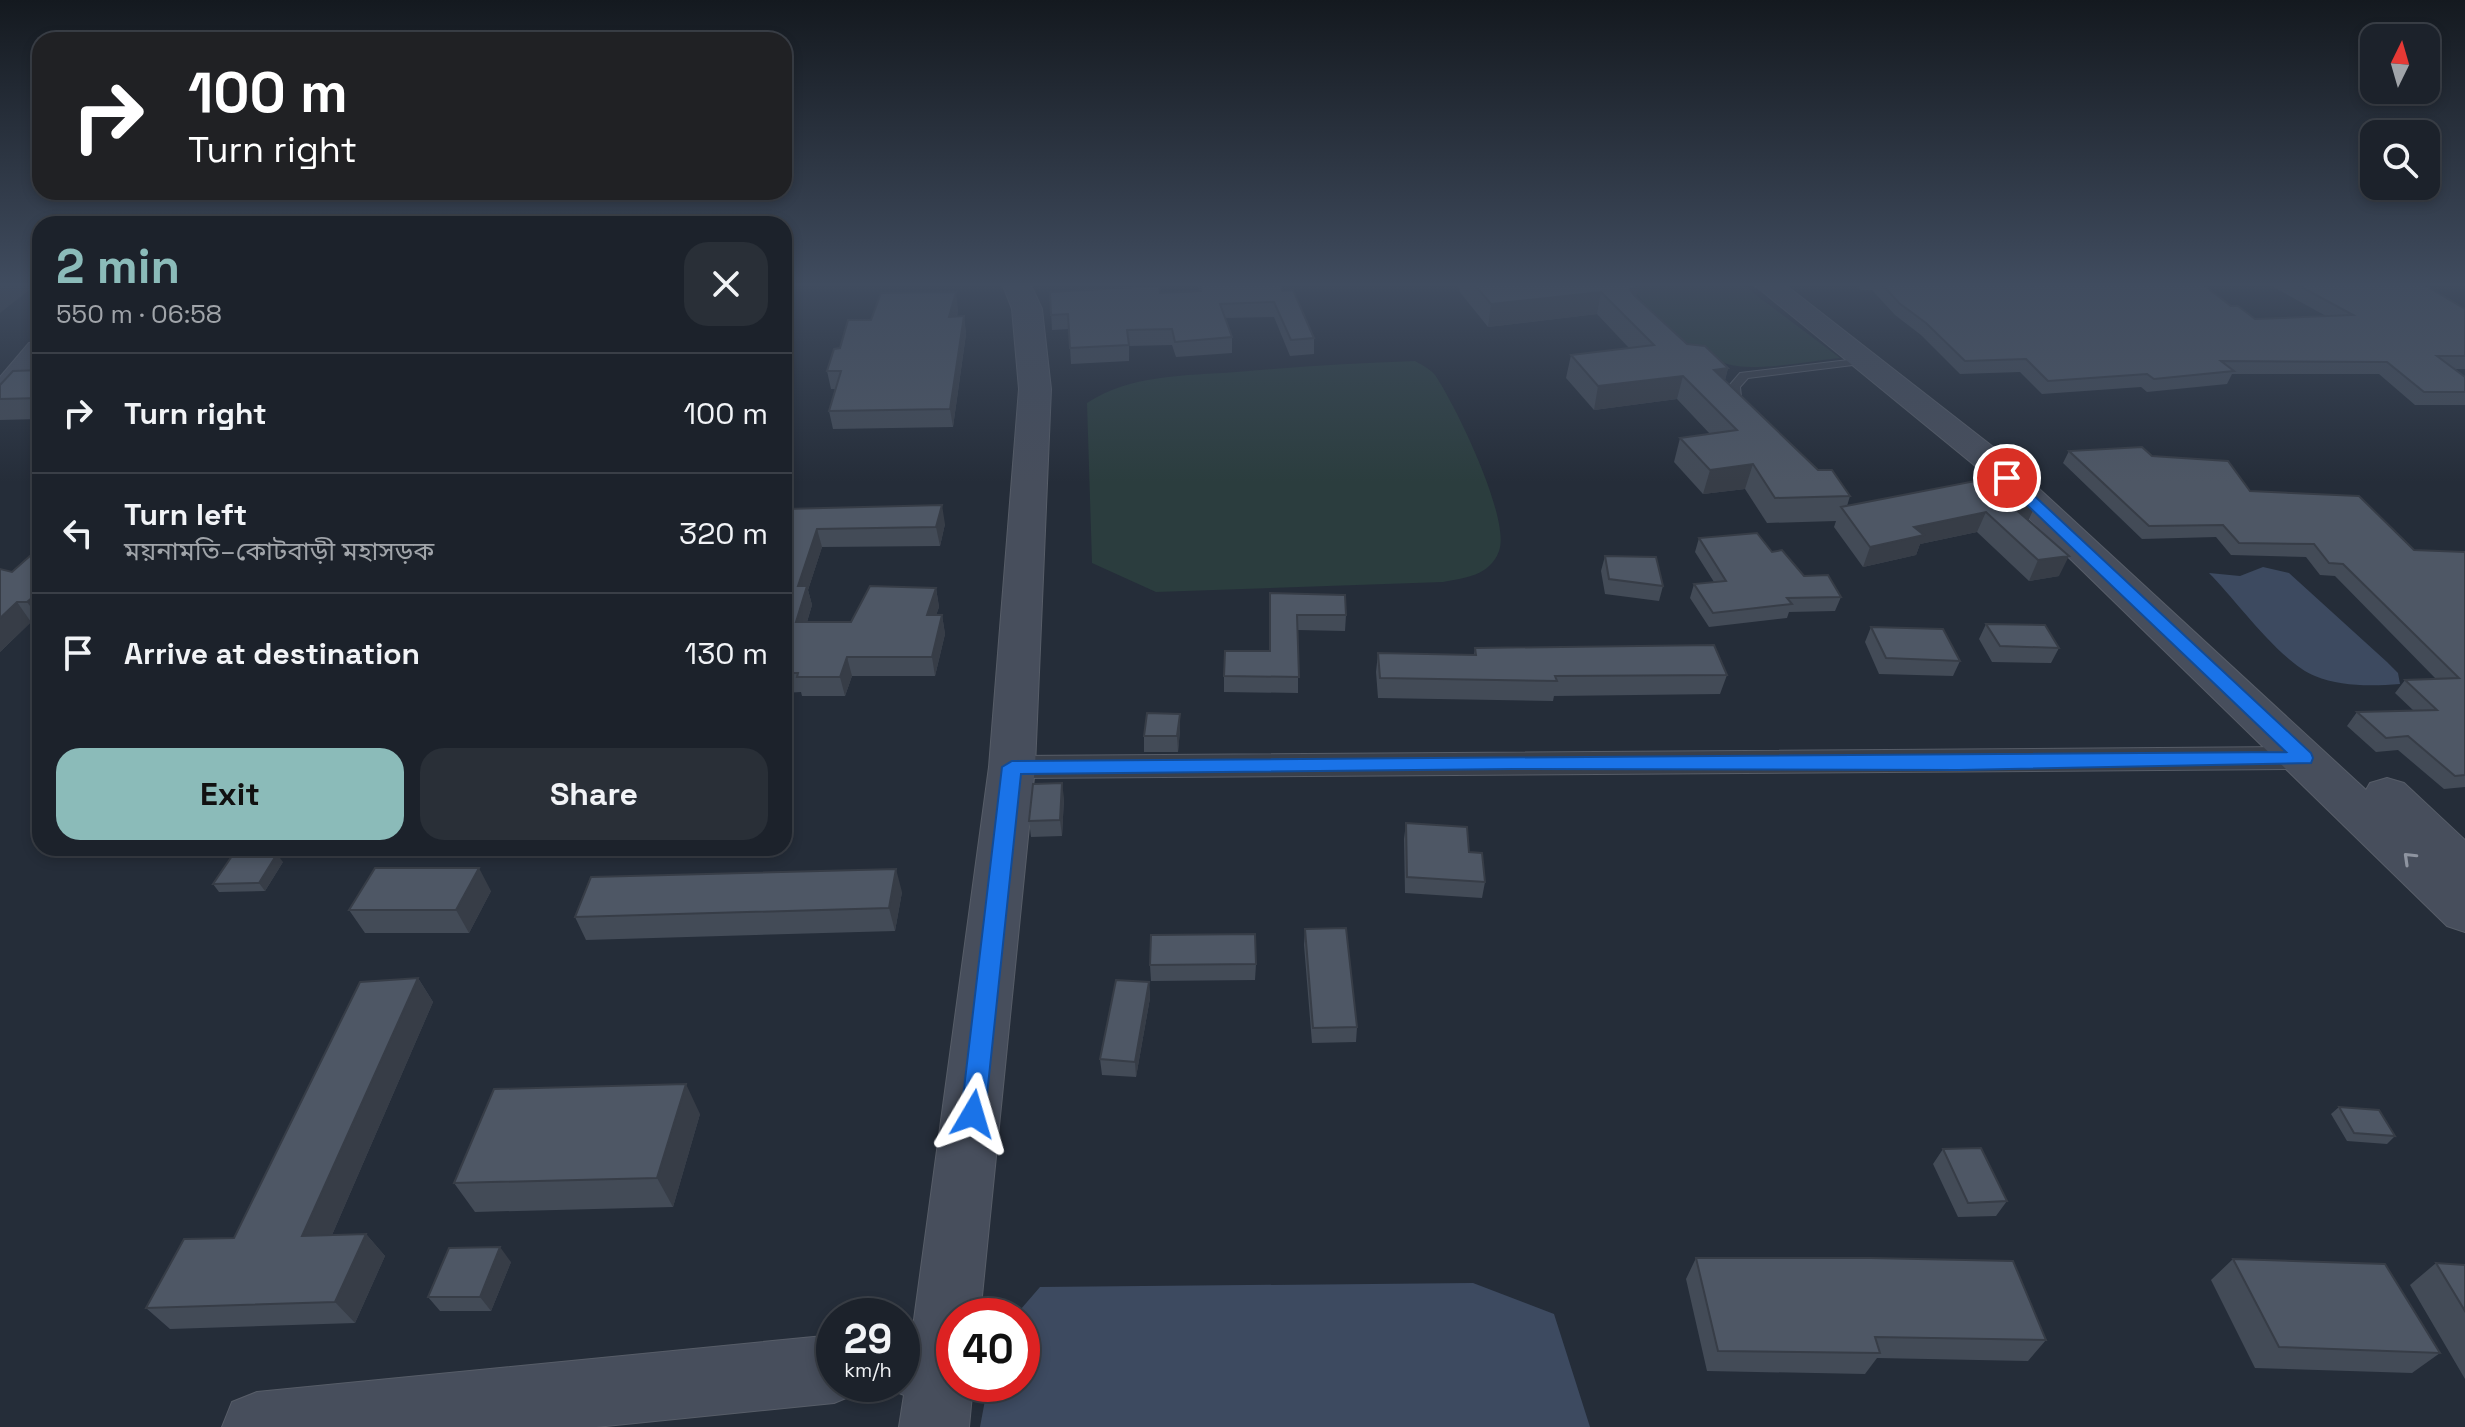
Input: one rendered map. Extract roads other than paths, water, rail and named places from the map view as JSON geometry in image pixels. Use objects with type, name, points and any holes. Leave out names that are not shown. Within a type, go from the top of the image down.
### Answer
[{"type":"main road","points":[[0,367],[16,350]]},
{"type":"main road","points":[[934,1427],[922,1360],[1012,767],[1035,389],[1031,350]]},
{"type":"main road","points":[[1851,350],[1994,456],[2164,590],[2465,869]]},
{"type":"main road","points":[[1869,350],[1994,456],[2465,912]]},
{"type":"main road","points":[[0,397],[32,359]]},
{"type":"main road","points":[[257,1427],[816,1371]]},
{"type":"street","points":[[1012,767],[1512,762],[1959,763],[2304,758]]},
{"type":"lane","points":[[1743,417],[1735,406],[1733,395],[1738,374],[1865,361]]},
{"type":"water","points":[[2263,567],[2289,573],[2398,673],[2400,684],[2346,684],[2325,680],[2302,669],[2274,645],[2209,573],[2240,576]]},
{"type":"water","points":[[1473,1283],[1554,1314],[1590,1427],[980,1427],[985,1402],[1040,1402],[1040,1298],[1031,1298],[1040,1287]]}]
